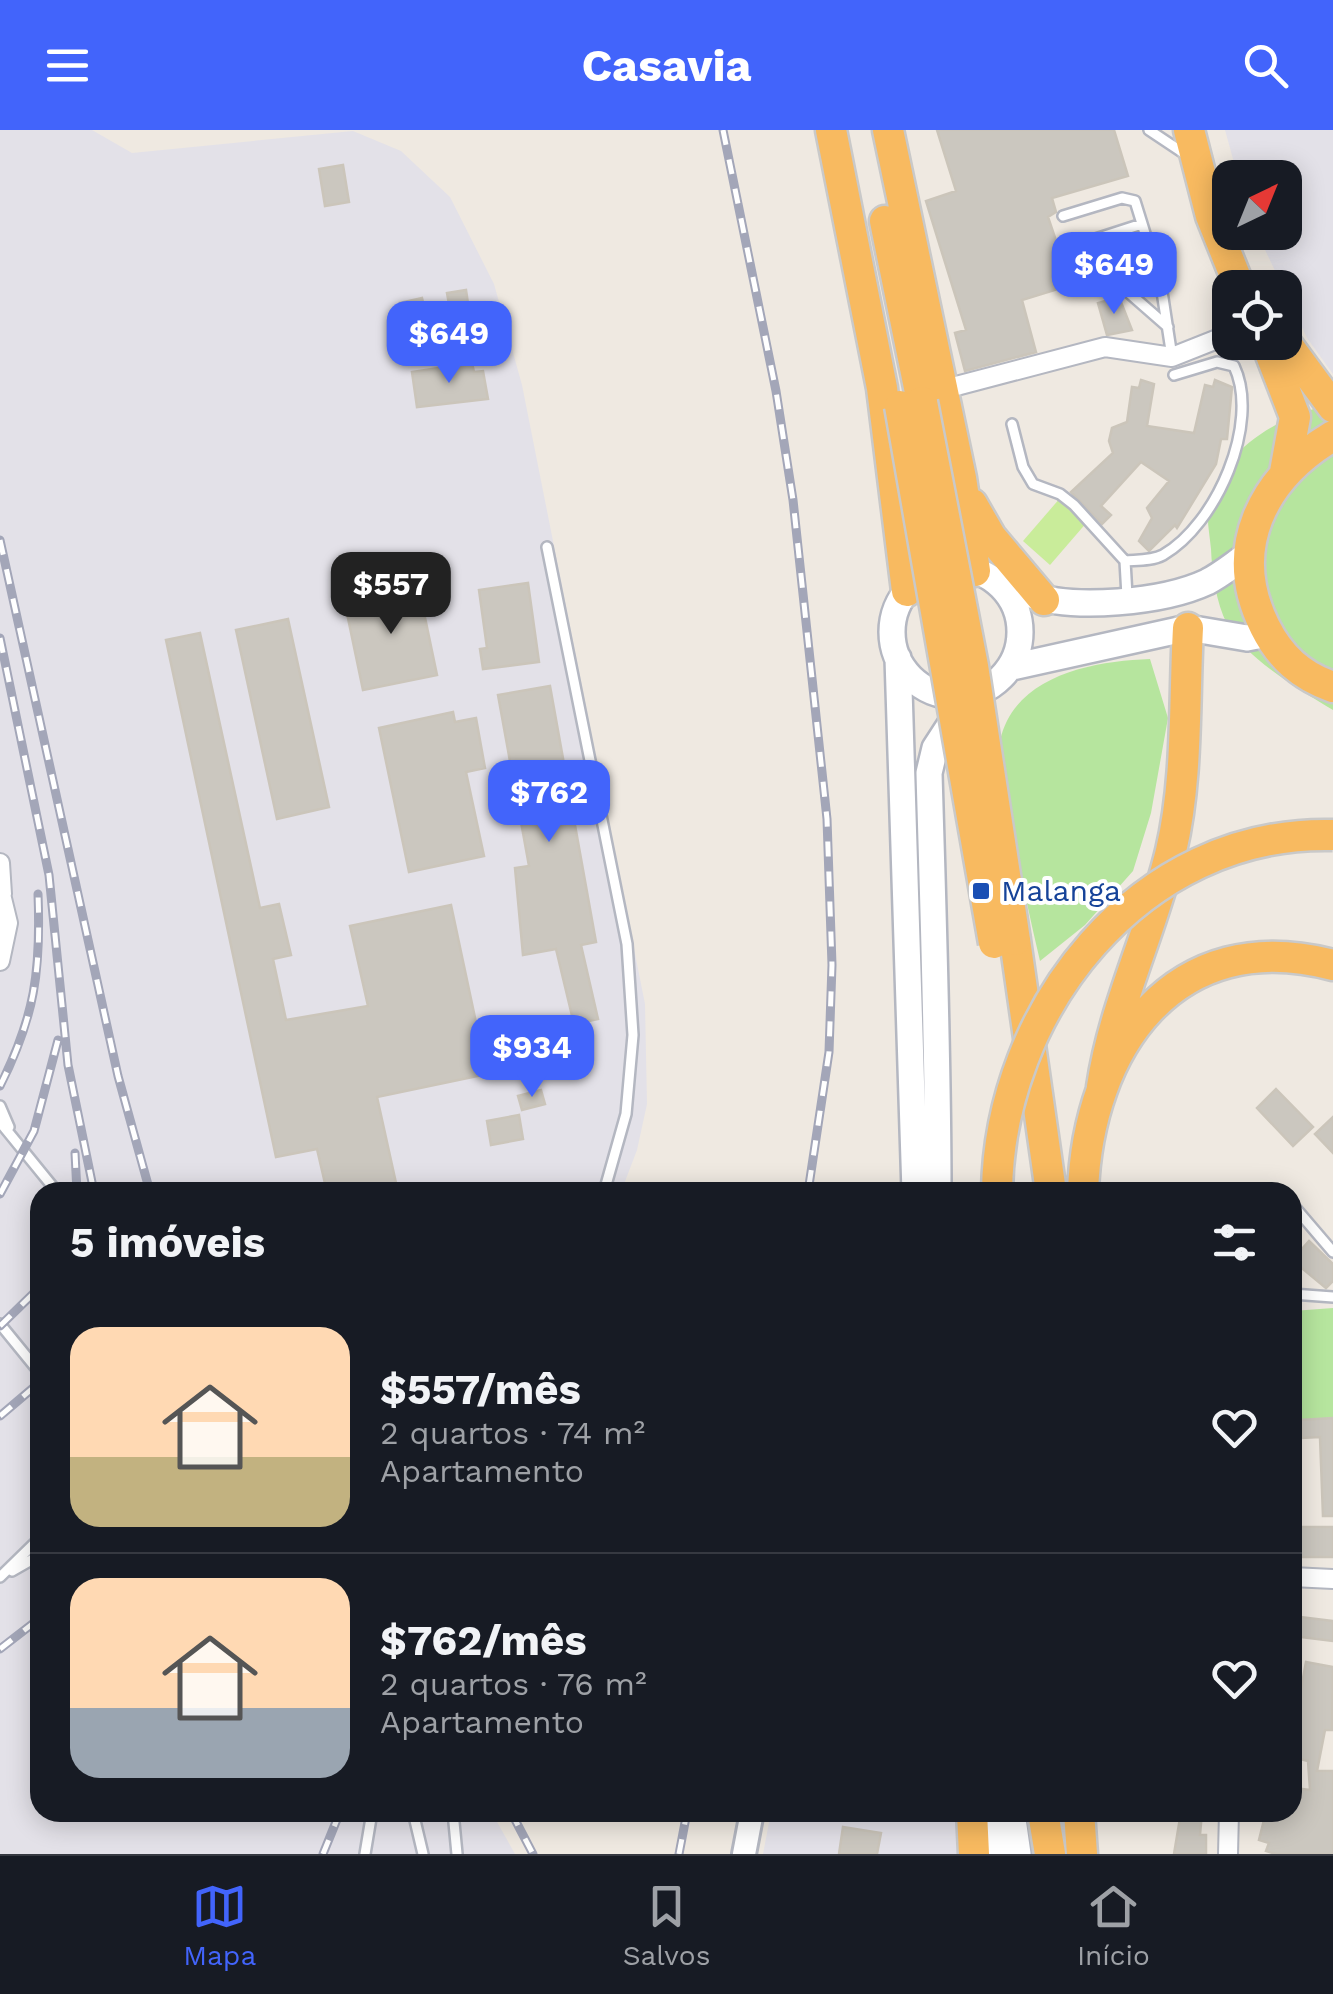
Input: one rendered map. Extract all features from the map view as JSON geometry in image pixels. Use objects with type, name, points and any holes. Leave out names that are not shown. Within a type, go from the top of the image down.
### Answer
[{"type":"highway","points":[[831,130],[882,388],[907,591]]},
{"type":"highway","points":[[846,130],[921,400],[983,526],[1044,600]]},
{"type":"highway","points":[[867,130],[921,400]]},
{"type":"highway","points":[[888,130],[921,400],[1005,941],[1049,1182]]},
{"type":"highway","points":[[1209,130],[1217,160]]},
{"type":"highway","points":[[1192,145],[1210,216],[1232,270]]},
{"type":"highway","points":[[1273,360],[1295,416],[1286,472]]},
{"type":"highway","points":[[1298,360],[1333,407]]},
{"type":"highway","points":[[1333,436],[1286,472],[1261,511],[1246,556],[1247,581],[1268,634],[1286,660],[1333,688]]},
{"type":"highway","points":[[961,478],[986,576]]},
{"type":"highway","points":[[1102,1087],[1118,1014],[1171,850],[1180,796],[1188,628]]},
{"type":"highway","points":[[997,1182],[998,1156],[1018,1062],[1054,990],[1080,955],[1133,904],[1206,861],[1259,843],[1333,835]]},
{"type":"highway","points":[[1005,941],[1030,1182]]},
{"type":"highway","points":[[1084,1182],[1092,1122],[1112,1058],[1145,1012],[1188,977],[1242,958],[1302,957],[1333,965]]},
{"type":"highway","points":[[972,1822],[974,1854]]},
{"type":"highway","points":[[1045,1822],[1050,1854]]},
{"type":"highway","points":[[1060,1822],[1061,1854]]},
{"type":"highway","points":[[1080,1822],[1082,1854]]},
{"type":"main road","points":[[915,1182],[894,616],[907,591],[931,573],[986,576],[1044,600],[1075,605],[1193,586],[1246,556]]},
{"type":"main road","points":[[986,576],[1012,600],[1019,621],[1012,668]]},
{"type":"main road","points":[[898,658],[927,689],[969,694],[994,684],[1012,668],[1188,628],[1247,638],[1268,634]]},
{"type":"main road","points":[[938,1182],[940,1046],[930,926],[929,772],[935,748],[969,694]]},
{"type":"main road","points":[[991,1822],[996,1854]]},
{"type":"main road","points":[[1013,1822],[1018,1854]]},
{"type":"street","points":[[921,400],[1105,347],[1173,366],[1212,344]]},
{"type":"street","points":[[0,863],[8,923],[1,961]]},
{"type":"street","points":[[1302,1577],[1333,1579]]},
{"type":"street","points":[[744,1854],[750,1822]]},
{"type":"street","points":[[1228,1854],[1229,1822]]},
{"type":"lane","points":[[1148,130],[1192,145]]},
{"type":"lane","points":[[1063,216],[1122,198],[1135,201],[1161,285],[1173,366],[1217,362],[1234,366],[1242,382],[1236,442],[1226,485],[1179,544],[1159,558],[1125,561]]},
{"type":"lane","points":[[1142,224],[1080,244],[1078,252],[1094,278],[1128,292],[1168,327]]},
{"type":"lane","points":[[1012,424],[1023,468],[1032,484],[1060,494],[1125,561],[1127,599]]},
{"type":"lane","points":[[547,548],[627,944],[632,1035],[626,1114],[607,1182]]},
{"type":"lane","points":[[0,1106],[14,1139]]},
{"type":"lane","points":[[0,1122],[48,1182]]},
{"type":"lane","points":[[1302,1216],[1333,1252]]},
{"type":"lane","points":[[1302,1295],[1333,1297]]},
{"type":"lane","points":[[0,1324],[30,1361]]},
{"type":"lane","points":[[0,1577],[30,1548]]},
{"type":"lane","points":[[0,1577],[30,1560]]},
{"type":"lane","points":[[364,1854],[370,1822]]},
{"type":"lane","points":[[415,1822],[423,1854]]},
{"type":"lane","points":[[454,1822],[457,1854]]},
{"type":"shaded area","points":[[0,130],[92,130],[132,153],[353,131],[401,151],[450,197],[494,284],[522,385],[645,1004],[647,1104],[625,1182],[30,1182],[30,1822],[497,1822],[515,1854],[0,1854]]},
{"type":"shaded area","points":[[1225,130],[1333,130],[1333,374],[1302,328],[1302,270],[1275,270],[1265,250],[1302,250],[1302,160],[1233,160]]},
{"type":"shaded area","points":[[769,1822],[970,1822],[975,1854],[763,1854]]},
{"type":"green space","points":[[1333,404],[1333,710],[1260,661],[1227,624],[1215,587],[1208,516],[1213,490],[1237,454],[1273,427]]},
{"type":"green space","points":[[1061,497],[1088,521],[1050,565],[1023,541]]},
{"type":"green space","points":[[1150,659],[1168,718],[1151,813],[1133,871],[1085,925],[1040,961],[1000,755],[1000,741],[1008,719],[1021,701],[1059,676],[1105,663]]},
{"type":"green space","points":[[1333,1308],[1333,1433],[1302,1433],[1302,1310]]},
{"type":"building","points":[[937,130],[1114,130],[1128,176],[1052,198],[1056,212],[1048,217],[1071,285],[1022,300],[1036,352],[965,371],[955,333],[966,330],[926,201],[956,191]]},
{"type":"building","points":[[343,165],[349,202],[325,206],[319,169]]},
{"type":"building","points":[[466,290],[470,317],[452,321],[447,293]]},
{"type":"building","points":[[1119,297],[1132,330],[1107,335],[1098,303]]},
{"type":"building","points":[[422,298],[429,327],[407,331],[400,303]]},
{"type":"building","points":[[472,363],[474,372],[483,371],[488,399],[417,407],[412,372]]},
{"type":"building","points":[[1141,380],[1154,384],[1147,426],[1194,433],[1205,385],[1213,387],[1215,380],[1232,387],[1227,439],[1221,439],[1216,464],[1177,528],[1175,525],[1149,551],[1139,541],[1152,518],[1147,508],[1169,481],[1141,462],[1101,506],[1111,515],[1102,524],[1071,492],[1113,453],[1109,441],[1112,428],[1127,422],[1132,387],[1139,388]]},
{"type":"building","points":[[528,583],[539,662],[483,669],[480,649],[487,648],[479,590]]},
{"type":"building","points":[[418,584],[437,675],[363,690],[344,599]]},
{"type":"building","points":[[288,619],[329,807],[277,819],[236,630]]},
{"type":"building","points":[[200,633],[260,908],[279,904],[291,955],[273,959],[286,1020],[368,1006],[350,926],[451,905],[487,1074],[377,1097],[396,1182],[325,1182],[317,1149],[276,1157],[166,640]]},
{"type":"building","points":[[550,686],[596,942],[581,945],[598,1019],[574,1024],[556,949],[523,955],[515,868],[529,866],[498,695]]},
{"type":"building","points":[[453,712],[455,722],[476,718],[485,768],[466,772],[484,856],[409,872],[379,728]]},
{"type":"building","points":[[1276,1089],[1313,1127],[1293,1146],[1257,1108]]},
{"type":"building","points":[[541,1090],[545,1104],[522,1110],[518,1096]]},
{"type":"building","points":[[519,1115],[523,1139],[491,1145],[487,1121]]},
{"type":"building","points":[[1333,1117],[1333,1153],[1315,1134]]},
{"type":"building","points":[[1309,1241],[1333,1264],[1333,1281],[1326,1288],[1302,1268],[1302,1249]]},
{"type":"building","points":[[1333,1418],[1333,1516],[1323,1516],[1320,1437],[1302,1438],[1302,1420]]},
{"type":"building","points":[[1302,1527],[1333,1527],[1333,1557],[1302,1557]]},
{"type":"building","points":[[1302,1617],[1333,1621],[1333,1641],[1302,1637]]},
{"type":"building","points":[[1306,1662],[1333,1667],[1332,1730],[1325,1730],[1317,1771],[1333,1771],[1333,1854],[1276,1854],[1266,1851],[1269,1843],[1259,1840],[1264,1822],[1302,1822],[1302,1789],[1310,1790],[1308,1761],[1302,1760],[1302,1684]]},
{"type":"building","points":[[1179,1822],[1201,1822],[1200,1835],[1206,1835],[1206,1854],[1174,1854]]},
{"type":"building","points":[[843,1827],[881,1833],[877,1854],[839,1854]]},
{"type":"railway","points":[[723,130],[776,391],[793,500],[827,819],[832,965],[829,1052],[810,1182]]},
{"type":"railway","points":[[0,540],[118,1076],[147,1182]]},
{"type":"railway","points":[[0,638],[49,875],[68,1065],[92,1182]]},
{"type":"railway","points":[[0,1086],[21,1037],[33,993],[38,894]]},
{"type":"railway","points":[[0,1194],[34,1131],[58,1040]]},
{"type":"railway","points":[[75,1153],[76,1182]]},
{"type":"railway","points":[[0,1326],[30,1297]]},
{"type":"railway","points":[[0,1416],[30,1390]]},
{"type":"railway","points":[[0,1649],[30,1626]]},
{"type":"railway","points":[[323,1854],[336,1822]]},
{"type":"railway","points":[[516,1822],[533,1854]]},
{"type":"railway","points":[[679,1854],[685,1822]]},
{"type":"place","name":"Malanga","points":[[981,891]]}]
